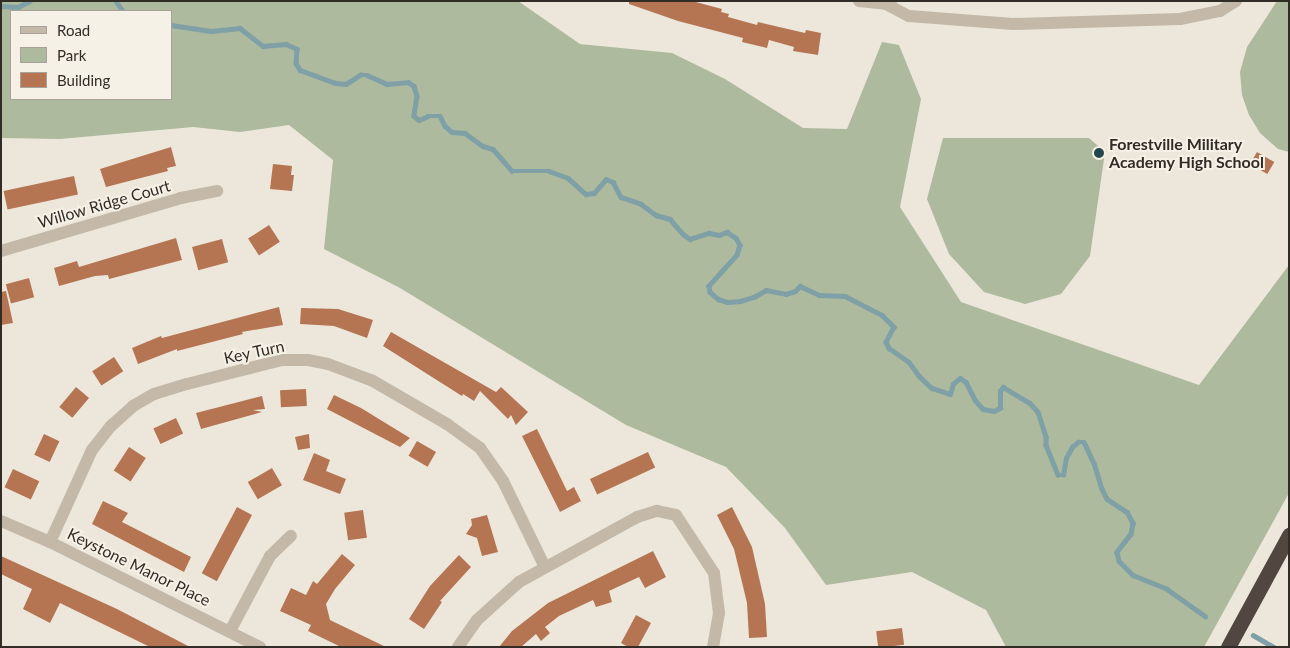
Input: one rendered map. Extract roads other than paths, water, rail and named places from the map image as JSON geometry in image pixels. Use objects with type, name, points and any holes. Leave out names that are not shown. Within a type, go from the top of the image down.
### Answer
[{"type":"highway","points":[[1228,647],[1289,535]]},
{"type":"street","points":[[859,1],[888,2],[909,16],[1012,24],[1180,19],[1220,11],[1236,1]]},
{"type":"street","name":"Willow Ridge Court","points":[[1,250],[180,198],[217,191]]},
{"type":"street","name":"Key Turn","points":[[50,542],[92,450],[111,426],[133,406],[154,394],[187,384],[282,360],[308,360],[328,364],[373,381],[447,424],[480,448],[503,481],[545,567]]},
{"type":"street","points":[[458,647],[477,620],[498,599],[545,567],[618,527],[649,512],[657,511],[676,515],[714,574],[719,612],[713,646]]},
{"type":"street","name":"Keystone Manor Place","points":[[1,521],[50,542],[260,647]]},
{"type":"street","points":[[230,631],[270,556],[291,536]]},
{"type":"waterway","points":[[1,6],[18,7],[30,1]]},
{"type":"waterway","points":[[116,1],[122,10]]},
{"type":"waterway","points":[[172,25],[211,31],[240,28],[263,46],[286,44],[297,49],[296,63],[300,70],[335,83],[346,84],[360,75],[367,75],[387,84],[408,82],[414,86],[417,96],[414,116],[419,120],[428,116],[440,116],[445,126],[452,132],[465,133],[483,146],[493,149],[512,171],[549,171],[568,178],[586,194],[594,193],[606,179],[613,182],[621,197],[641,204],[656,215],[670,219],[690,239],[709,233],[719,235],[727,232],[736,238],[740,245],[737,255],[709,286],[710,292],[718,299],[728,302],[740,301],[754,297],[766,290],[786,294],[795,291],[800,286],[819,295],[845,296],[882,315],[894,327],[886,342],[889,348],[909,362],[919,376],[932,388],[950,394],[953,384],[960,378],[966,382],[975,400],[983,409],[994,411],[1000,408],[1000,391],[1003,387],[1030,403],[1038,412],[1046,437],[1046,445],[1058,475],[1063,475],[1066,458],[1072,447],[1078,442],[1084,442],[1107,499],[1127,512],[1133,523],[1131,534],[1117,552],[1119,561],[1133,575],[1167,589],[1205,616]]},
{"type":"waterway","points":[[1253,635],[1274,647]]},
{"type":"place","name":"Forestville Military Academy High School","points":[[1099,153]]}]
